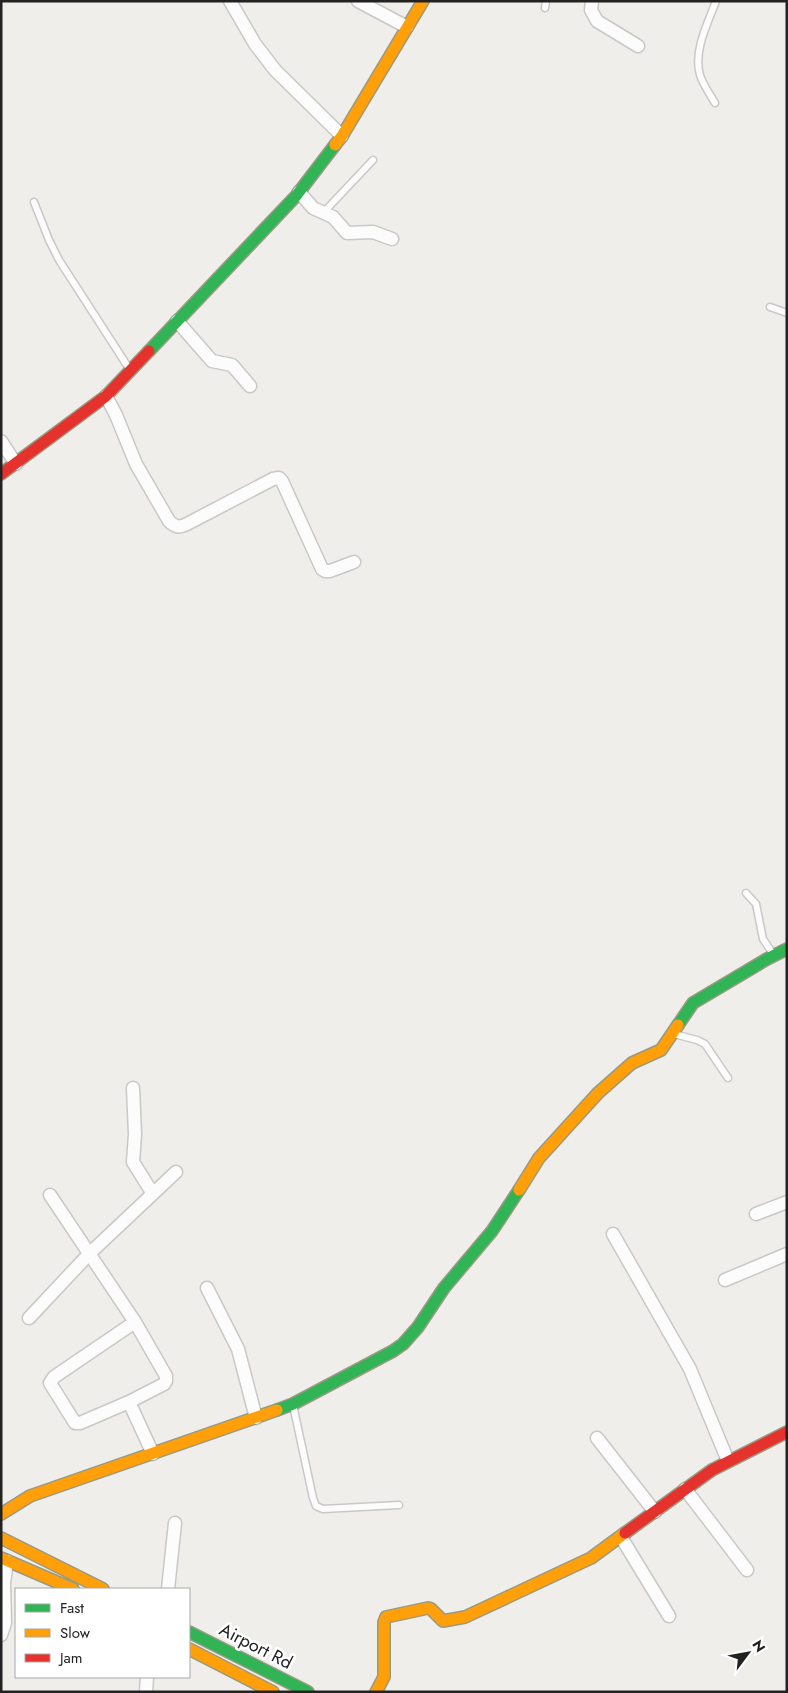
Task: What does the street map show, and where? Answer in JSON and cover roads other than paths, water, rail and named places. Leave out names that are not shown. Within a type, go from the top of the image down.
[{"type":"street","points":[[230,1],[255,44],[275,70],[342,136]]},
{"type":"street","points":[[358,1],[407,27]]},
{"type":"street","points":[[1,474],[106,396],[299,192],[342,136],[423,1]]},
{"type":"street","points":[[592,1],[591,10],[597,21],[638,46]]},
{"type":"street","points":[[299,192],[310,206],[333,217],[350,234],[373,232],[392,239]]},
{"type":"street","points":[[177,321],[212,361],[232,365],[250,386]]},
{"type":"street","points":[[106,396],[136,464],[169,521],[174,526],[179,527],[187,524],[273,479],[279,478],[322,569],[330,571],[354,562]]},
{"type":"street","points":[[1,441],[16,464]]},
{"type":"street","points":[[1,1514],[14,1504],[30,1496],[293,1404],[403,1344],[418,1327],[444,1288],[492,1231],[539,1158],[608,1083],[632,1063],[661,1050],[673,1034],[686,1010],[693,1003],[787,949]]},
{"type":"street","points":[[133,1088],[135,1134],[133,1162],[153,1194]]},
{"type":"street","points":[[29,1318],[90,1253],[176,1172]]},
{"type":"street","points":[[50,1195],[135,1322],[166,1379],[164,1384],[130,1402],[80,1423],[75,1423],[50,1383],[54,1377],[135,1322]]},
{"type":"street","points":[[756,1214],[787,1202]]},
{"type":"street","points":[[613,1234],[690,1369],[728,1461]]},
{"type":"street","points":[[725,1280],[787,1254]]},
{"type":"street","points":[[208,1288],[238,1349],[256,1418]]},
{"type":"street","points":[[130,1402],[153,1454]]},
{"type":"street","points":[[376,1692],[384,1677],[384,1622],[389,1616],[428,1608],[443,1620],[465,1617],[591,1558],[712,1470],[787,1432]]},
{"type":"street","points":[[597,1438],[655,1512]]},
{"type":"street","points":[[685,1489],[747,1570]]},
{"type":"street","points":[[168,1588],[174,1523]]},
{"type":"street","points":[[621,1537],[669,1616]]},
{"type":"street","points":[[1,1538],[101,1588]]},
{"type":"street","points":[[1,1635],[5,1623],[4,1560],[71,1588]]},
{"type":"street","name":"Airport Rd","points":[[190,1633],[308,1692]]},
{"type":"street","points":[[190,1650],[273,1692]]},
{"type":"street","points":[[146,1692],[147,1678]]},
{"type":"lane","points":[[715,103],[700,74],[698,61],[701,44],[716,1]]},
{"type":"lane","points":[[323,213],[373,160]]},
{"type":"lane","points":[[34,202],[49,240],[60,260],[130,370]]},
{"type":"lane","points":[[770,307],[787,313]]},
{"type":"lane","points":[[746,893],[756,904],[763,939],[774,955]]},
{"type":"lane","points":[[673,1034],[705,1044],[728,1078]]},
{"type":"lane","points":[[293,1404],[316,1506],[323,1510],[399,1505]]}]
